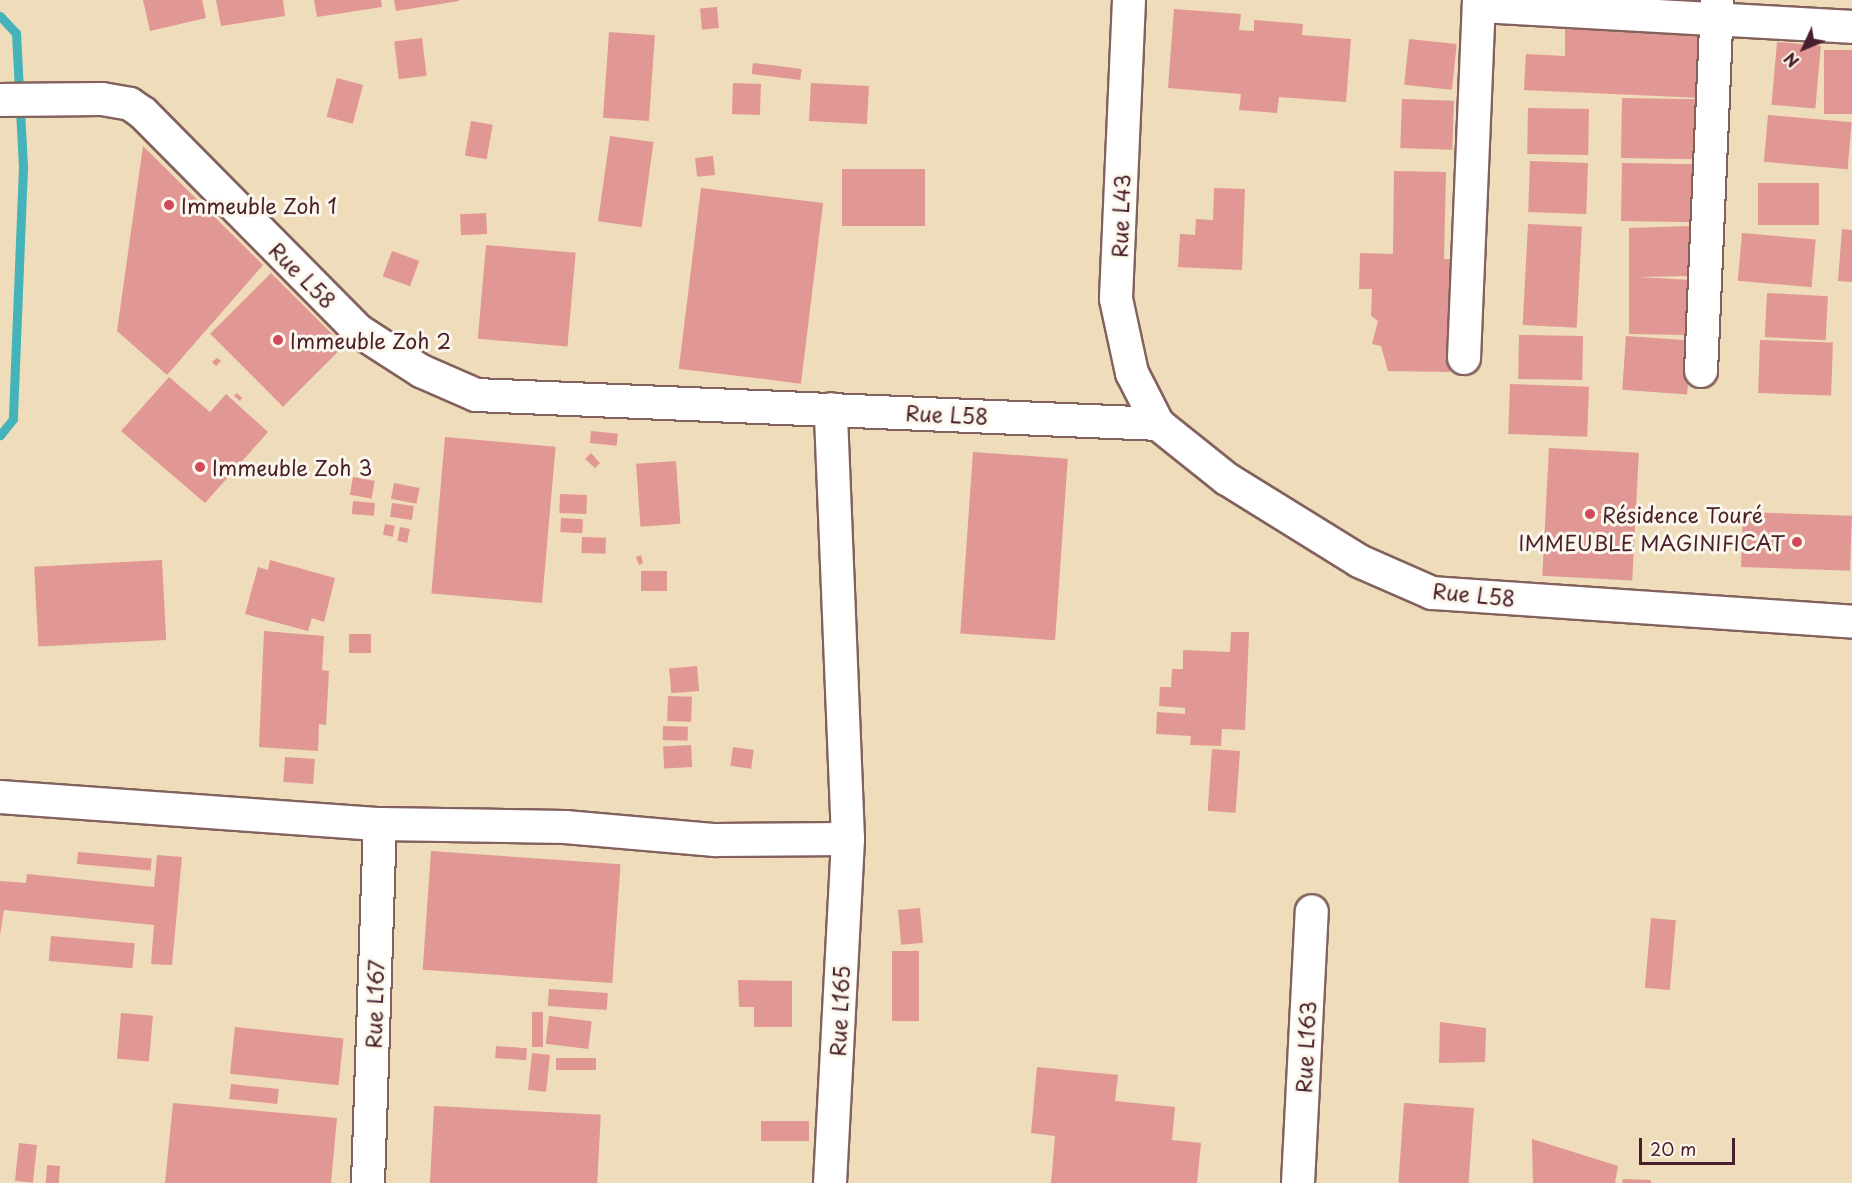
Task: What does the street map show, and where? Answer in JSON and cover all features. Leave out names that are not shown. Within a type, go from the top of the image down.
[{"type":"street","name":"Rue L43","points":[[1128,0],[1116,299],[1132,374],[1158,424]]},
{"type":"street","points":[[1464,358],[1479,3],[1717,10],[1852,27]]},
{"type":"street","points":[[1701,371],[1717,10]]},
{"type":"street","name":"Rue L58","points":[[0,100],[102,99],[130,104],[143,112],[359,331],[422,371],[476,394],[1158,424],[1227,479],[1359,561],[1432,594],[1852,622]]},
{"type":"street","name":"Rue L165","points":[[830,1183],[848,839],[831,409]]},
{"type":"street","points":[[0,797],[380,824],[565,827],[715,840],[848,839]]},
{"type":"street","name":"Rue L167","points":[[368,1183],[380,824]]},
{"type":"street","name":"Rue L163","points":[[1298,1183],[1312,911]]},
{"type":"building","points":[[143,0],[202,0],[206,18],[150,31]]},
{"type":"building","points":[[216,0],[283,0],[285,16],[221,26]]},
{"type":"building","points":[[314,0],[381,0],[382,7],[317,17]]},
{"type":"building","points":[[394,0],[459,0],[459,1],[396,11]]},
{"type":"building","points":[[717,7],[719,28],[702,29],[700,8]]},
{"type":"building","points":[[1174,9],[1241,14],[1239,30],[1254,31],[1254,20],[1303,24],[1302,35],[1351,39],[1346,102],[1279,97],[1277,113],[1239,110],[1241,94],[1168,88]]},
{"type":"building","points":[[1565,29],[1705,36],[1702,98],[1524,90],[1526,54],[1565,56]]},
{"type":"building","points":[[609,32],[655,35],[649,121],[603,118]]},
{"type":"building","points":[[422,38],[427,76],[399,79],[394,41]]},
{"type":"building","points":[[1409,39],[1457,44],[1452,90],[1404,85]]},
{"type":"building","points":[[1777,42],[1821,46],[1815,109],[1772,105]]},
{"type":"building","points":[[1824,50],[1852,50],[1852,114],[1824,114]]},
{"type":"building","points":[[753,63],[802,69],[800,80],[752,74]]},
{"type":"building","points":[[337,78],[363,85],[353,124],[327,117]]},
{"type":"building","points":[[733,83],[761,84],[760,115],[732,114]]},
{"type":"building","points":[[811,83],[869,86],[867,124],[809,121]]},
{"type":"building","points":[[1622,98],[1699,99],[1698,159],[1621,158]]},
{"type":"building","points":[[1402,99],[1454,101],[1452,150],[1400,148]]},
{"type":"building","points":[[1528,108],[1589,109],[1588,155],[1527,154]]},
{"type":"building","points":[[1768,115],[1852,122],[1848,169],[1764,162]]},
{"type":"building","points":[[471,121],[493,125],[487,159],[465,155]]},
{"type":"building","points":[[610,136],[654,142],[642,227],[598,221]]},
{"type":"building","name":"Immeuble Zoh 1","points":[[143,146],[263,265],[167,375],[117,331]]},
{"type":"building","points":[[713,156],[715,175],[697,177],[695,158]]},
{"type":"building","points":[[1530,161],[1588,163],[1586,214],[1528,212]]},
{"type":"building","points":[[1622,163],[1697,164],[1696,222],[1621,221]]},
{"type":"building","points":[[842,169],[925,169],[925,226],[842,226]]},
{"type":"building","points":[[1394,171],[1446,172],[1444,259],[1462,259],[1452,290],[1450,372],[1388,371],[1381,346],[1372,344],[1378,321],[1371,316],[1372,289],[1359,289],[1360,253],[1393,254]]},
{"type":"building","points":[[1758,183],[1819,183],[1819,225],[1758,225]]},
{"type":"building","points":[[701,188],[823,203],[801,384],[679,369]]},
{"type":"building","points":[[1214,188],[1245,189],[1242,270],[1178,267],[1180,234],[1195,235],[1196,219],[1213,220]]},
{"type":"building","points":[[486,213],[487,234],[461,235],[460,214]]},
{"type":"building","points":[[1528,224],[1582,227],[1577,328],[1523,325]]},
{"type":"building","points":[[1692,226],[1694,276],[1638,277],[1692,280],[1690,335],[1629,334],[1629,228]]},
{"type":"building","points":[[1842,229],[1852,230],[1852,282],[1838,281]]},
{"type":"building","points":[[1742,233],[1816,239],[1812,287],[1738,281]]},
{"type":"building","points":[[486,245],[576,253],[567,346],[478,339]]},
{"type":"building","points":[[392,251],[419,261],[410,286],[383,276]]},
{"type":"building","name":"Immeuble Zoh 2","points":[[271,273],[344,346],[283,407],[210,334]]},
{"type":"building","points":[[1767,293],[1828,296],[1826,340],[1765,337]]},
{"type":"building","points":[[1519,335],[1583,336],[1582,380],[1518,379]]},
{"type":"building","points":[[1626,336],[1691,341],[1687,394],[1622,390]]},
{"type":"building","points":[[1760,340],[1833,343],[1831,396],[1758,393]]},
{"type":"building","points":[[217,358],[221,361],[216,366],[212,362]]},
{"type":"building","name":"Immeuble Zoh 3","points":[[169,377],[210,412],[226,394],[268,432],[205,503],[121,431]]},
{"type":"building","points":[[1510,384],[1589,387],[1587,437],[1508,434]]},
{"type":"building","points":[[237,393],[242,398],[240,401],[234,396]]},
{"type":"building","points":[[591,431],[618,434],[617,446],[590,443]]},
{"type":"building","points":[[445,437],[556,447],[542,603],[431,593]]},
{"type":"building","name":"Résidence Touré","points":[[1549,448],[1639,453],[1632,581],[1542,576]]},
{"type":"building","points":[[973,452],[1068,459],[1055,640],[960,634]]},
{"type":"building","points":[[591,453],[600,463],[595,468],[585,459]]},
{"type":"building","points":[[676,461],[680,524],[640,527],[636,464]]},
{"type":"building","points":[[353,477],[375,481],[372,499],[350,495]]},
{"type":"building","points":[[394,483],[420,488],[416,504],[391,499]]},
{"type":"building","points":[[560,494],[587,495],[586,514],[559,513]]},
{"type":"building","points":[[353,501],[375,503],[374,516],[352,514]]},
{"type":"building","points":[[392,503],[414,506],[412,520],[390,517]]},
{"type":"building","name":"IMMEUBLE MAGINIFICAT","points":[[1743,512],[1852,516],[1850,571],[1741,567]]},
{"type":"building","points":[[561,518],[583,519],[582,533],[560,532]]},
{"type":"building","points":[[385,524],[395,526],[393,537],[383,535]]},
{"type":"building","points":[[400,527],[410,529],[407,543],[397,541]]},
{"type":"building","points":[[582,537],[606,538],[605,554],[581,553]]},
{"type":"building","points":[[641,555],[643,563],[639,565],[636,557]]},
{"type":"building","points":[[162,560],[166,640],[38,647],[34,567]]},
{"type":"building","points":[[270,560],[335,578],[324,622],[312,618],[308,631],[245,614],[258,567],[268,570]]},
{"type":"building","points":[[641,571],[667,571],[667,591],[641,591]]},
{"type":"building","points":[[264,631],[324,636],[322,670],[329,671],[326,725],[319,724],[318,751],[259,747]]},
{"type":"building","points":[[1231,632],[1249,632],[1245,730],[1222,729],[1221,746],[1190,745],[1191,736],[1156,734],[1157,712],[1185,714],[1185,708],[1159,706],[1160,687],[1171,687],[1172,669],[1183,669],[1183,650],[1230,652]]},
{"type":"building","points":[[349,634],[371,634],[371,653],[349,653]]},
{"type":"building","points":[[697,666],[699,691],[671,693],[669,668]]},
{"type":"building","points":[[668,696],[692,697],[691,722],[667,721]]},
{"type":"building","points":[[663,726],[688,727],[687,741],[663,740]]},
{"type":"building","points":[[691,745],[692,767],[664,768],[663,746]]},
{"type":"building","points":[[733,747],[754,750],[751,769],[730,766]]},
{"type":"building","points":[[1212,749],[1240,751],[1236,813],[1208,811]]},
{"type":"building","points":[[285,757],[315,759],[313,784],[283,782]]},
{"type":"building","points":[[431,851],[621,864],[612,983],[423,970]]},
{"type":"building","points":[[78,852],[152,858],[151,870],[77,864]]},
{"type":"building","points":[[157,855],[182,857],[172,965],[151,964],[154,925],[4,910],[0,935],[0,881],[26,883],[27,874],[154,887]]},
{"type":"building","points":[[920,908],[923,943],[901,945],[898,910]]},
{"type":"building","points":[[1651,918],[1676,920],[1670,990],[1645,988]]},
{"type":"building","points":[[51,936],[135,943],[133,968],[49,961]]},
{"type":"building","points":[[892,951],[919,951],[919,1021],[892,1021]]},
{"type":"building","points":[[738,980],[792,981],[792,1027],[754,1027],[754,1007],[739,1007]]},
{"type":"building","points":[[549,989],[608,993],[607,1010],[548,1006]]},
{"type":"building","points":[[532,1012],[543,1012],[543,1047],[532,1047]]},
{"type":"building","points":[[121,1013],[153,1016],[149,1062],[117,1059]]},
{"type":"building","points":[[549,1016],[592,1021],[588,1049],[546,1044]]},
{"type":"building","points":[[1440,1022],[1486,1028],[1485,1062],[1439,1063]]},
{"type":"building","points":[[235,1027],[343,1038],[338,1085],[230,1074]]},
{"type":"building","points":[[496,1046],[527,1048],[526,1060],[495,1058]]},
{"type":"building","points":[[532,1053],[550,1055],[546,1092],[528,1090]]},
{"type":"building","points":[[556,1058],[596,1058],[596,1070],[556,1070]]},
{"type":"building","points":[[1037,1067],[1118,1075],[1115,1101],[1175,1107],[1172,1140],[1201,1143],[1197,1183],[1051,1183],[1055,1136],[1031,1133]]},
{"type":"building","points":[[231,1084],[279,1089],[277,1104],[229,1099]]},
{"type":"building","points":[[173,1103],[337,1118],[331,1183],[165,1183]]},
{"type":"building","points":[[1404,1103],[1474,1108],[1469,1183],[1398,1183]]},
{"type":"building","points":[[434,1106],[601,1115],[597,1183],[430,1183]]},
{"type":"building","points":[[761,1121],[809,1121],[809,1141],[761,1141]]},
{"type":"building","points":[[1532,1139],[1618,1166],[1615,1183],[1533,1183]]},
{"type":"building","points":[[19,1143],[37,1145],[33,1183],[15,1181]]},
{"type":"building","points":[[47,1165],[60,1166],[59,1183],[46,1183]]},
{"type":"building","points":[[1623,1179],[1651,1180],[1651,1183],[1622,1183]]},
{"type":"waterway","points":[[0,16],[16,33],[23,167],[13,419],[0,435]]},
{"type":"place","name":"Immeuble Zoh 1","points":[[169,205]]},
{"type":"place","name":"Immeuble Zoh 2","points":[[278,340]]},
{"type":"place","name":"Immeuble Zoh 3","points":[[200,467]]},
{"type":"place","name":"Résidence Touré","points":[[1590,514]]},
{"type":"place","name":"IMMEUBLE MAGINIFICAT","points":[[1797,542]]}]
